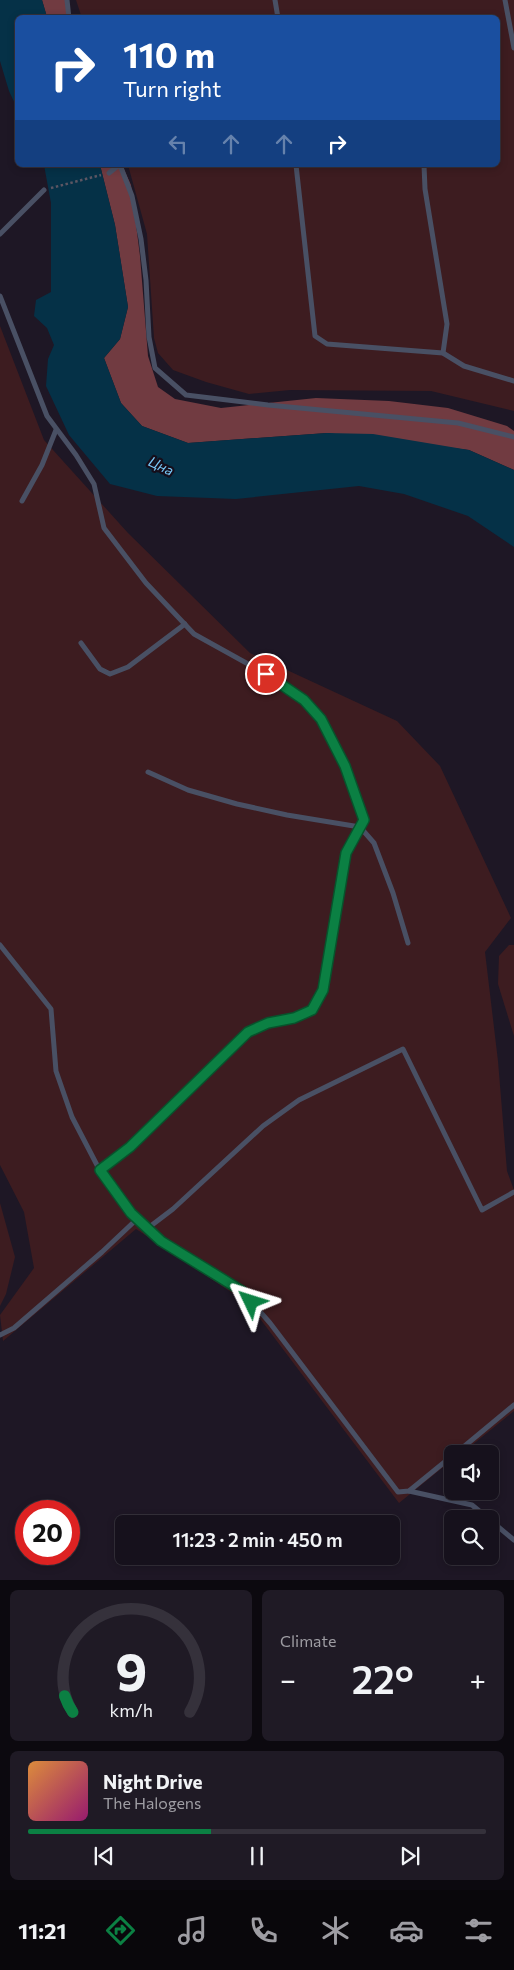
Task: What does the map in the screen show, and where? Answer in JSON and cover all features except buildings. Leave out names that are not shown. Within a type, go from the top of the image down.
[{"type":"lane","points":[[66,0],[68,15]]},
{"type":"lane","points":[[275,0],[278,15]]},
{"type":"lane","points":[[505,0],[514,48]]},
{"type":"lane","points":[[109,173],[116,167]]},
{"type":"lane","points":[[120,167],[132,196],[141,239],[146,280],[149,337],[155,368],[186,395],[268,406],[458,423],[514,437]]},
{"type":"lane","points":[[296,167],[315,336],[327,344],[443,353],[464,366],[514,381]]},
{"type":"lane","points":[[424,167],[425,189],[448,324],[443,353]]},
{"type":"lane","points":[[0,234],[44,190]]},
{"type":"lane","points":[[0,296],[47,416],[76,455],[94,484],[104,528],[146,583],[194,634],[266,674],[304,700],[321,719],[345,766],[364,820],[346,853],[323,990],[312,1010],[294,1018],[268,1023],[248,1032],[130,1147],[100,1170]]},
{"type":"lane","points":[[22,501],[42,465],[56,430]]},
{"type":"lane","points":[[81,643],[100,669],[110,674],[128,667],[185,624]]},
{"type":"lane","points":[[148,772],[188,790],[237,804],[287,815],[360,827],[374,843],[393,893],[408,943]]},
{"type":"lane","points":[[0,945],[51,1009],[56,1070],[72,1117],[100,1170],[131,1213],[161,1241],[242,1291],[270,1323],[398,1492],[409,1491],[472,1505],[478,1510]]},
{"type":"lane","points":[[148,1228],[173,1209],[263,1126],[292,1105],[403,1049],[482,1210],[514,1192]]},
{"type":"lane","points":[[0,1335],[14,1328],[137,1219]]},
{"type":"lane","points":[[466,1445],[514,1405]]},
{"type":"lane","points":[[409,1491],[444,1463]]},
{"type":"lane","points":[[499,1527],[514,1540]]},
{"type":"path","points":[[44,190],[109,173]]},
{"type":"shaded area","points":[[42,0],[66,0],[68,15],[46,15]]},
{"type":"shaded area","points":[[76,0],[514,0],[514,411],[431,391],[290,390],[249,394],[206,382],[173,370],[158,353],[154,338],[147,234],[129,167],[500,167],[500,15],[81,15]]},
{"type":"shaded area","points":[[100,167],[123,167],[131,185],[140,256],[148,356],[158,387],[175,399],[221,408],[316,398],[389,401],[448,408],[507,426],[514,431],[514,470],[469,450],[327,433],[188,443],[142,426],[121,403],[104,358],[120,339],[128,307],[115,225]]},
{"type":"shaded area","points":[[0,326],[44,440],[128,533],[250,653],[397,721],[440,766],[511,918],[485,952],[498,1061],[507,1171],[514,1190],[514,1411],[472,1445],[444,1445],[444,1466],[399,1503],[249,1304],[136,1229],[3,1341],[0,1315],[34,1268],[24,1212],[0,1165]]},
{"type":"shaded area","points":[[509,945],[514,945],[514,1036],[498,984],[499,956]]},
{"type":"shaded area","points":[[0,1203],[15,1257],[6,1294],[0,1306]]},
{"type":"water","points":[[0,0],[42,0],[46,15],[15,15],[15,104],[0,61]]},
{"type":"water","name":"Цна","points":[[44,167],[100,167],[115,225],[128,307],[120,339],[104,358],[121,403],[142,426],[188,443],[327,433],[373,434],[469,450],[514,470],[514,547],[468,516],[404,494],[359,486],[236,499],[157,496],[110,484],[69,435],[46,386],[48,359],[54,345],[47,328],[34,316],[36,300],[51,292],[51,203]]},
{"type":"route","points":[[251,1302],[242,1291],[161,1241],[131,1213],[100,1170],[130,1147],[248,1032],[268,1023],[294,1018],[312,1010],[323,990],[346,853],[364,820],[345,766],[321,719],[304,700],[266,674]]}]
